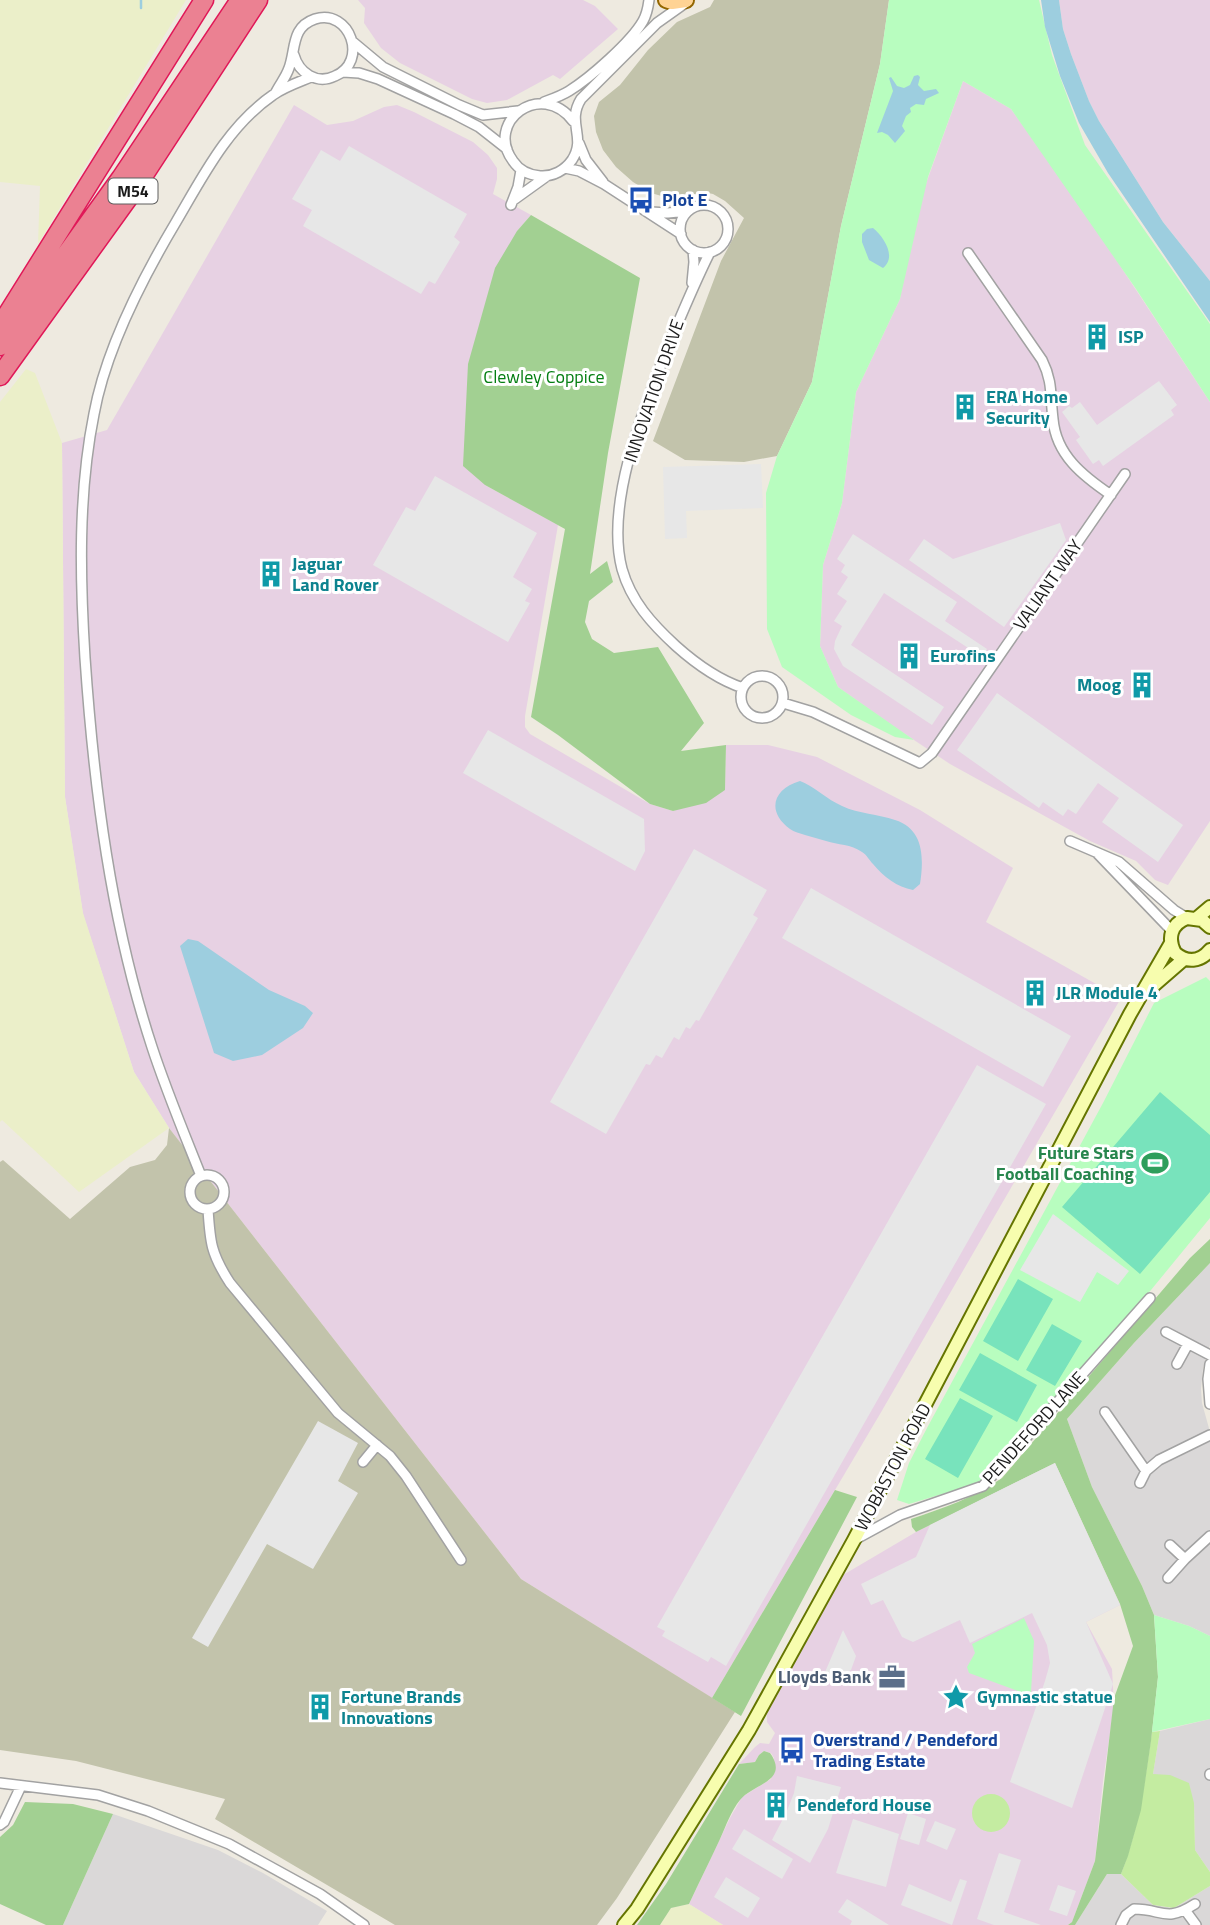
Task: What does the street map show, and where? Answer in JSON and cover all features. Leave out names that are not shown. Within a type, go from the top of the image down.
[{"type":"highway","points":[[0,326],[204,0]]},
{"type":"highway","name":"M54","points":[[0,346],[121,178],[240,0]]},
{"type":"highway","name":"M54","points":[[0,376],[136,187],[258,0]]},
{"type":"highway","points":[[229,45],[265,0]]},
{"type":"main road","points":[[666,0],[687,0]]},
{"type":"street","points":[[506,149],[506,132],[518,111],[566,93],[591,75],[643,22],[649,0]]},
{"type":"street","points":[[573,121],[577,105],[587,93],[657,23],[687,0]]},
{"type":"street","points":[[201,1176],[152,1047],[133,982],[111,884],[98,801],[88,704],[82,542],[86,469],[94,413],[106,369],[130,307],[157,253],[233,131],[275,93],[288,72],[295,38],[305,24],[321,18],[338,22],[345,27],[353,42],[383,67],[458,105],[483,115],[518,111]]},
{"type":"street","points":[[293,55],[300,68],[311,76],[324,79],[334,77],[343,72],[352,58],[353,42]]},
{"type":"street","points":[[343,72],[359,73],[378,79],[454,114],[479,127],[506,149],[521,170],[547,176]]},
{"type":"street","points":[[275,93],[311,76]]},
{"type":"street","points":[[521,170],[513,202],[547,176],[565,168],[572,161],[578,142],[578,131],[573,121],[560,107],[542,103]]},
{"type":"street","points":[[578,142],[586,160],[604,184]]},
{"type":"street","points":[[565,168],[579,171],[604,184],[681,234]]},
{"type":"street","points":[[649,212],[688,211],[702,205],[717,208],[726,219],[727,234],[718,248],[705,253],[687,246],[681,234],[681,221],[688,211]]},
{"type":"street","name":"INNOVATION DRIVE","points":[[691,290],[694,250]]},
{"type":"street","name":"INNOVATION DRIVE","points":[[710,252],[691,290],[651,389],[630,457],[619,510],[619,553],[632,596],[658,630],[706,669],[732,685],[743,688]]},
{"type":"street","points":[[968,253],[1045,367],[1052,388],[1056,437],[1064,454],[1088,480],[1111,495]]},
{"type":"street","name":"VALIANT WAY","points":[[783,703],[813,712],[920,763],[932,753],[1125,474]]},
{"type":"street","points":[[756,677],[774,679],[784,694],[783,703],[779,711],[771,717],[754,717],[742,705],[743,688],[748,681],[756,677]]},
{"type":"street","points":[[1070,841],[1119,862],[1174,910],[1206,922],[1210,927]]},
{"type":"street","points":[[1095,851],[1171,937],[1175,953],[1194,960],[1210,950]]},
{"type":"street","points":[[1192,918],[1210,907]]},
{"type":"street","name":"WOBASTON ROAD","points":[[624,1925],[637,1909],[748,1730],[854,1540],[1177,923],[1192,918]]},
{"type":"street","name":"WOBASTON ROAD","points":[[1140,997],[1184,958]]},
{"type":"street","points":[[1199,959],[1210,967]]},
{"type":"street","points":[[208,1174],[221,1181],[224,1188],[221,1202],[208,1209],[196,1205],[190,1195],[192,1184],[208,1174]]},
{"type":"street","points":[[208,1209],[211,1246],[217,1263],[230,1283],[338,1413],[390,1456],[461,1560]]},
{"type":"street","name":"PENDEFORD LANE","points":[[854,1540],[900,1515],[984,1486],[1150,1298]]},
{"type":"street","points":[[1166,1332],[1210,1355]]},
{"type":"street","points":[[1177,1364],[1188,1344]]},
{"type":"street","points":[[1210,1364],[1210,1403]]},
{"type":"street","points":[[1105,1412],[1146,1471]]},
{"type":"street","points":[[1140,1483],[1146,1471],[1159,1460],[1210,1436]]},
{"type":"street","points":[[363,1462],[377,1445]]},
{"type":"street","points":[[1168,1578],[1210,1536]]},
{"type":"street","points":[[1170,1545],[1185,1559]]},
{"type":"street","points":[[0,1783],[98,1795],[198,1830],[320,1894],[364,1925]]},
{"type":"street","points":[[0,1825],[22,1786]]},
{"type":"street","points":[[1121,1925],[1126,1915],[1134,1909],[1171,1914],[1195,1904]]},
{"type":"street","points":[[1185,1910],[1196,1925]]},
{"type":"shaded area","points":[[0,0],[186,0],[38,244],[40,186],[0,182]]},
{"type":"shaded area","points":[[358,0],[583,0],[595,6],[618,29],[560,79],[553,75],[507,100],[487,103],[472,99],[400,63],[381,48],[364,23],[365,8]]},
{"type":"shaded area","points":[[714,0],[889,0],[880,64],[841,226],[812,382],[777,456],[744,462],[685,460],[653,441],[721,261],[744,218],[713,194],[703,192],[676,199],[651,193],[633,182],[616,167],[603,150],[596,132],[594,116],[599,102],[620,85],[648,50],[677,22],[710,7]]},
{"type":"shaded area","points":[[1059,0],[1210,0],[1210,281],[1163,222],[1099,121],[1071,54],[1063,29]]},
{"type":"shaded area","points":[[963,81],[1011,109],[1080,205],[1210,402],[1210,821],[1168,885],[1155,880],[1136,861],[1090,841],[950,764],[893,726],[838,687],[820,646],[823,565],[842,503],[856,392],[900,299],[914,217]]},
{"type":"shaded area","points":[[294,105],[327,125],[353,121],[384,107],[397,105],[414,112],[473,142],[488,155],[497,168],[493,194],[531,215],[517,231],[485,485],[558,525],[525,716],[525,727],[530,734],[650,804],[673,811],[725,790],[726,745],[768,745],[817,757],[920,810],[1013,868],[986,922],[1121,998],[712,1698],[521,1579],[169,1128],[134,1072],[83,914],[65,797],[62,443],[107,430]]},
{"type":"shaded area","points":[[349,146],[467,214],[454,237],[460,242],[435,284],[429,281],[421,294],[303,226],[312,210],[292,199],[321,150],[340,161]]},
{"type":"shaded area","points":[[26,369],[35,373],[62,443],[65,797],[83,913],[134,1072],[169,1128],[79,1192],[2,1120],[0,1122],[0,402]]},
{"type":"shaded area","points":[[1159,381],[1177,405],[1171,410],[1174,415],[1103,466],[1099,460],[1093,464],[1076,440],[1080,437],[1062,412],[1080,402],[1097,425]]},
{"type":"shaded area","points":[[761,464],[763,508],[686,511],[687,538],[665,539],[663,467]]},
{"type":"shaded area","points":[[435,476],[537,533],[513,577],[532,589],[525,601],[530,603],[508,642],[373,565],[406,507],[415,511]]},
{"type":"shaded area","points":[[1060,523],[1066,540],[1004,627],[909,560],[924,539],[953,559]]},
{"type":"shaded area","points":[[853,534],[957,602],[945,621],[987,649],[982,657],[884,593],[851,645],[944,707],[932,725],[843,666],[834,649],[842,626],[834,621],[847,601],[837,594],[848,577],[841,572],[845,565],[837,559]]},
{"type":"shaded area","points":[[997,693],[1183,825],[1158,862],[1102,822],[1119,798],[1098,783],[1076,814],[1068,809],[1063,816],[1043,802],[1039,808],[957,750]]},
{"type":"shaded area","points":[[488,730],[644,819],[645,851],[635,871],[463,773]]},
{"type":"shaded area","points":[[694,849],[767,890],[753,915],[758,918],[699,1021],[696,1020],[690,1029],[686,1027],[679,1040],[674,1037],[662,1058],[656,1055],[650,1065],[646,1064],[606,1134],[550,1102]]},
{"type":"shaded area","points":[[811,888],[1071,1036],[1043,1087],[782,938]]},
{"type":"shaded area","points":[[977,1065],[1046,1104],[726,1666],[711,1657],[708,1662],[662,1636],[665,1631],[657,1627]]},
{"type":"shaded area","points":[[169,1128],[521,1579],[735,1712],[617,1898],[597,1925],[395,1925],[215,1819],[225,1799],[76,1761],[0,1750],[0,1162],[3,1160],[70,1219],[130,1167],[155,1160],[167,1145]]},
{"type":"shaded area","points":[[1053,1214],[1129,1271],[1118,1285],[1097,1272],[1080,1302],[1020,1270]]},
{"type":"shaded area","points":[[1210,1263],[1210,1345],[1203,1368],[1201,1389],[1210,1432],[1210,1636],[1154,1615],[1092,1487],[1067,1419]]},
{"type":"shaded area","points":[[318,1421],[358,1443],[338,1481],[358,1493],[313,1569],[267,1544],[208,1647],[192,1638]]},
{"type":"shaded area","points":[[1055,1463],[1120,1605],[1086,1622],[1112,1669],[1114,1706],[1095,1861],[1072,1922],[1068,1925],[723,1925],[689,1904],[742,1797],[771,1779],[774,1758],[771,1753],[764,1751],[755,1762],[739,1764],[760,1743],[769,1744],[775,1733],[767,1722],[767,1713],[843,1575],[916,1532]]},
{"type":"shaded area","points":[[1055,1463],[1120,1605],[1086,1622],[1113,1684],[1072,1808],[1010,1782],[1050,1663],[1047,1645],[1032,1613],[970,1643],[960,1620],[913,1642],[902,1637],[883,1600],[871,1605],[861,1584],[916,1557],[930,1525]]},
{"type":"shaded area","points":[[843,1630],[856,1656],[851,1670],[820,1684]]},
{"type":"shaded area","points":[[1210,1719],[1210,1872],[1195,1850],[1194,1803],[1153,1774],[1160,1731]]},
{"type":"shaded area","points":[[797,1776],[841,1787],[828,1829],[810,1863],[772,1840],[794,1793]]},
{"type":"shaded area","points":[[908,1813],[926,1819],[919,1845],[900,1839]]},
{"type":"shaded area","points":[[113,1814],[218,1850],[327,1911],[318,1925],[63,1925]]},
{"type":"shaded area","points":[[853,1819],[899,1834],[886,1887],[836,1873]]},
{"type":"shaded area","points":[[935,1821],[956,1829],[947,1850],[926,1841]]},
{"type":"shaded area","points":[[744,1829],[793,1859],[782,1879],[732,1849]]},
{"type":"shaded area","points":[[999,1853],[1021,1860],[1004,1912],[1041,1925],[994,1925],[977,1919]]},
{"type":"shaded area","points":[[1107,1874],[1121,1874],[1153,1905],[1174,1908],[1210,1886],[1210,1925],[1075,1925]]},
{"type":"shaded area","points":[[726,1877],[760,1898],[748,1918],[714,1897]]},
{"type":"shaded area","points":[[960,1879],[967,1881],[952,1925],[901,1905],[909,1884],[951,1902]]},
{"type":"shaded area","points":[[1058,1885],[1076,1891],[1067,1916],[1049,1910]]},
{"type":"shaded area","points":[[847,1899],[889,1925],[850,1925],[852,1921],[838,1912]]},
{"type":"shaded area","points":[[689,1904],[723,1925],[660,1925],[671,1908]]},
{"type":"green space","points":[[889,0],[1039,0],[1052,55],[1085,145],[1210,324],[1210,402],[1136,289],[1011,109],[963,81],[928,177],[900,299],[856,392],[842,503],[823,565],[820,646],[838,687],[914,740],[895,737],[851,715],[782,667],[767,629],[766,493],[777,456],[812,382],[841,226],[880,64]]},
{"type":"green space","name":"Clewley Coppice","points":[[531,215],[640,278],[608,453],[590,574],[607,561],[613,582],[589,601],[585,622],[592,639],[614,653],[658,647],[704,723],[681,751],[726,745],[725,790],[706,803],[673,811],[650,804],[531,717],[565,529],[485,485],[463,466],[468,364],[495,268],[517,231]]},
{"type":"green space","points":[[1206,977],[1210,981],[1210,1218],[1151,1290],[979,1483],[909,1504],[897,1500],[909,1463],[927,1428],[1103,1103],[1154,1003]]},
{"type":"green space","name":"Future Stars Football Coaching","points":[[1160,1092],[1210,1135],[1210,1192],[1140,1274],[1062,1207]]},
{"type":"green space","points":[[1210,1239],[1210,1263],[1067,1419],[1092,1487],[1154,1615],[1158,1677],[1141,1810],[1128,1856],[1121,1874],[1107,1874],[1075,1925],[1068,1925],[1072,1922],[1095,1861],[1114,1698],[1133,1646],[1120,1604],[1055,1463],[916,1532],[911,1519],[969,1497],[1002,1478],[1190,1258]]},
{"type":"green space","points":[[1018,1279],[1053,1299],[1018,1361],[983,1341]]},
{"type":"green space","points":[[1052,1324],[1082,1341],[1055,1386],[1026,1370]]},
{"type":"green space","points":[[980,1353],[1037,1385],[1017,1422],[959,1390]]},
{"type":"green space","points":[[960,1398],[993,1416],[958,1478],[925,1459]]},
{"type":"green space","points":[[835,1490],[857,1497],[741,1716],[712,1698]]},
{"type":"green space","points":[[1154,1615],[1210,1636],[1210,1719],[1152,1732],[1158,1677]]},
{"type":"green space","points":[[1024,1618],[1034,1641],[1029,1695],[969,1673],[967,1667],[975,1653],[972,1644]]},
{"type":"green space","points":[[1160,1731],[1153,1774],[1170,1775],[1189,1783],[1194,1803],[1195,1850],[1210,1872],[1210,1886],[1174,1908],[1153,1905],[1121,1874],[1137,1822],[1152,1732]]},
{"type":"green space","points":[[764,1751],[770,1753],[776,1770],[773,1776],[737,1804],[689,1904],[671,1908],[660,1925],[637,1925],[666,1884],[739,1764],[755,1762]]},
{"type":"green space","points":[[991,1794],[1004,1800],[1010,1813],[1004,1826],[991,1832],[978,1826],[972,1813],[978,1800]]},
{"type":"green space","points":[[25,1802],[73,1804],[113,1814],[63,1925],[46,1925],[0,1904],[0,1837],[13,1825]]},
{"type":"water","points":[[1041,0],[1059,0],[1063,29],[1071,54],[1099,121],[1163,222],[1210,281],[1210,322],[1108,173],[1079,123],[1060,76],[1045,27]]},
{"type":"water","points":[[918,75],[918,85],[924,91],[936,89],[939,93],[926,99],[924,105],[916,104],[910,108],[911,112],[902,126],[905,131],[895,143],[888,135],[877,133],[893,91],[889,78],[891,77],[897,86],[904,88]]},
{"type":"water","points":[[873,228],[885,242],[889,253],[883,268],[869,260],[862,242],[862,234]]},
{"type":"water","points":[[800,781],[842,806],[895,820],[912,830],[920,846],[920,884],[913,890],[896,884],[858,849],[790,829],[778,815],[776,801],[784,789]]},
{"type":"water","points":[[188,939],[198,941],[269,990],[305,1006],[313,1013],[303,1028],[262,1055],[233,1061],[214,1053],[180,946]]},
{"type":"waterway","points":[[141,0],[141,8]]},
{"type":"place","name":"Plot E","points":[[641,200]]},
{"type":"place","name":"ISP","points":[[1097,337]]},
{"type":"place","name":"ERA Home Security","points":[[965,407]]},
{"type":"place","name":"Jaguar Land Rover","points":[[271,574]]},
{"type":"place","name":"Eurofins","points":[[909,656]]},
{"type":"place","name":"Moog","points":[[1142,685]]},
{"type":"place","name":"JLR Module 4","points":[[1035,993]]},
{"type":"place","name":"Future Stars Football Coaching","points":[[1155,1163]]},
{"type":"place","name":"Lloyds Bank","points":[[892,1677]]},
{"type":"place","name":"Gymnastic statue","points":[[956,1697]]},
{"type":"place","name":"Fortune Brands Innovations","points":[[320,1707]]},
{"type":"place","name":"Overstrand / Pendeford Trading Estate","points":[[792,1750]]},
{"type":"place","name":"Pendeford House","points":[[776,1805]]}]
